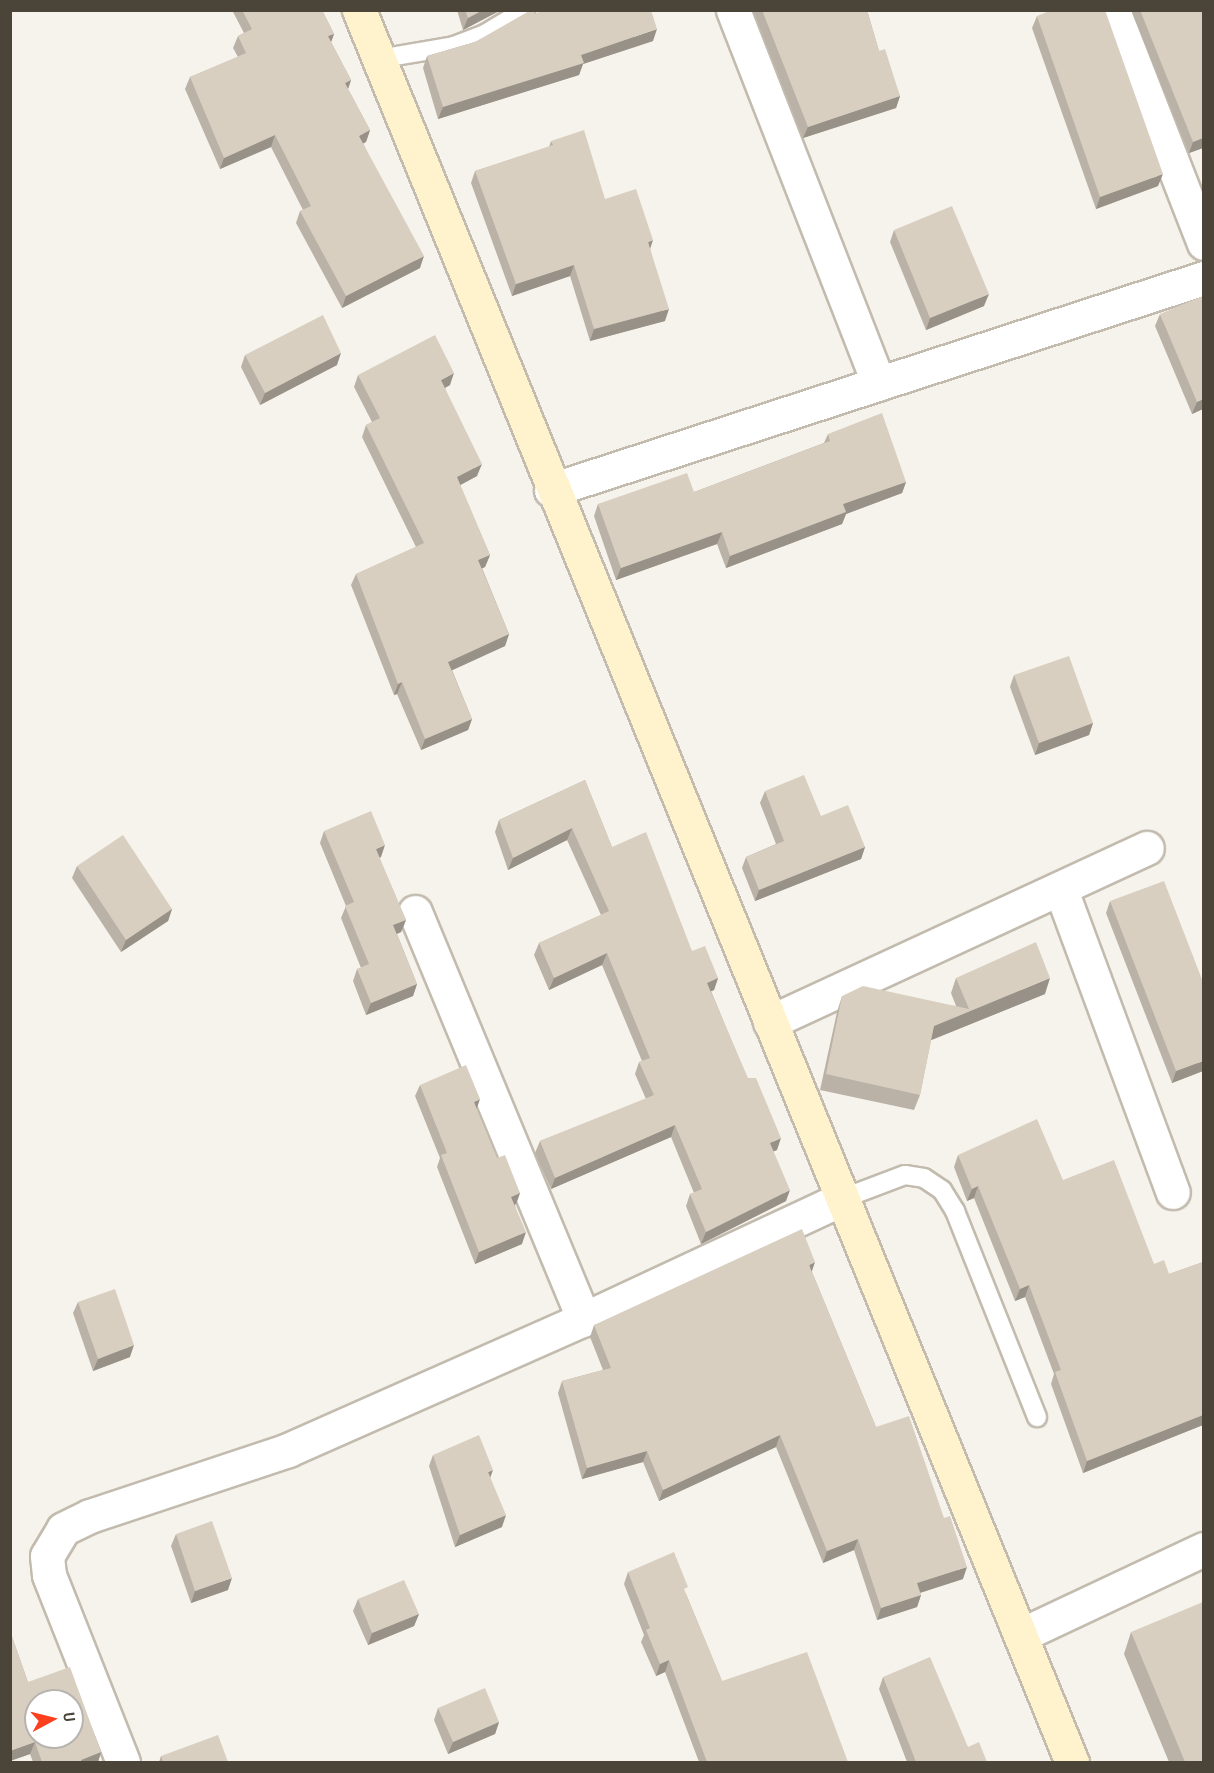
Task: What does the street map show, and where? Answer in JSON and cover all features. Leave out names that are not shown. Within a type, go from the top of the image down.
[{"type":"street","points":[[358,10],[551,490],[844,1198],[1072,1762]]},
{"type":"street","points":[[733,10],[879,384]]},
{"type":"street","points":[[1113,10],[1203,243]]},
{"type":"street","points":[[551,490],[1203,278]]},
{"type":"street","points":[[770,1022],[1147,849]]},
{"type":"street","points":[[1061,890],[1173,1192]]},
{"type":"street","points":[[415,912],[584,1318]]},
{"type":"street","points":[[123,1762],[49,1575],[47,1556],[63,1529],[90,1516],[288,1450],[584,1318],[844,1198]]},
{"type":"street","points":[[1021,1635],[1203,1550]]},
{"type":"lane","points":[[378,58],[454,46],[485,34],[525,10]]},
{"type":"lane","points":[[844,1198],[905,1175],[924,1178],[942,1190],[955,1211],[1037,1418]]},
{"type":"building","points":[[242,10],[322,10],[334,34],[328,36],[351,80],[345,83],[370,130],[359,136],[424,256],[346,296],[300,211],[311,206],[275,135],[224,158],[190,77],[246,53],[238,36],[252,29]]},
{"type":"building","points":[[465,10],[483,10],[468,18]]},
{"type":"building","points":[[531,10],[534,14],[544,10],[651,10],[657,29],[581,55],[584,63],[443,107],[427,56],[475,42]]},
{"type":"building","points":[[762,10],[867,10],[879,51],[885,49],[900,96],[808,127]]},
{"type":"building","points":[[1052,10],[1105,10],[1163,174],[1100,197],[1037,16]]},
{"type":"building","points":[[1140,10],[1203,10],[1203,138],[1193,142]]},
{"type":"building","points":[[584,130],[605,199],[636,189],[653,240],[648,242],[669,309],[594,329],[574,265],[516,284],[475,171],[553,145],[551,141]]},
{"type":"building","points":[[952,206],[989,294],[930,318],[894,230]]},
{"type":"building","points":[[1203,296],[1203,399],[1197,402],[1160,314]]},
{"type":"building","points":[[323,315],[341,353],[265,393],[245,355]]},
{"type":"building","points":[[435,335],[454,373],[441,380],[482,464],[457,477],[490,555],[478,560],[509,634],[448,662],[472,719],[425,739],[402,682],[398,684],[356,574],[424,543],[366,425],[380,418],[358,375]]},
{"type":"building","points":[[882,413],[906,482],[843,504],[846,512],[730,556],[722,532],[621,568],[598,504],[687,473],[694,492],[830,441],[828,434]]},
{"type":"building","points":[[1069,656],[1093,723],[1039,743],[1014,675]]},
{"type":"building","points":[[804,775],[821,816],[848,805],[865,847],[759,890],[746,857],[784,841],[765,791]]},
{"type":"building","points":[[585,780],[612,847],[646,832],[692,951],[705,946],[718,978],[707,983],[748,1078],[756,1078],[781,1138],[770,1143],[790,1190],[706,1232],[690,1194],[702,1189],[675,1125],[555,1178],[540,1141],[654,1095],[639,1062],[650,1058],[607,953],[554,978],[539,943],[609,911],[572,828],[513,858],[499,820]]},
{"type":"building","points":[[371,811],[385,845],[376,849],[406,920],[393,925],[417,984],[371,1003],[357,969],[369,964],[345,906],[354,902],[324,831]]},
{"type":"building","points":[[123,835],[172,909],[126,940],[77,866]]},
{"type":"building","points":[[1164,881],[1203,982],[1203,1061],[1176,1071],[1110,901]]},
{"type":"building","points":[[1036,942],[1050,978],[934,1026],[920,1095],[826,1074],[842,996],[863,986],[969,1009],[956,978]]},
{"type":"building","points":[[466,1065],[480,1099],[474,1102],[497,1158],[505,1155],[520,1193],[511,1197],[526,1232],[479,1252],[441,1155],[447,1153],[420,1085]]},
{"type":"building","points":[[1037,1119],[1063,1180],[1114,1160],[1154,1264],[1164,1260],[1169,1274],[1203,1262],[1203,1415],[1087,1461],[1055,1372],[1061,1370],[1029,1285],[1020,1289],[978,1186],[972,1189],[958,1155]]},
{"type":"building","points":[[802,1229],[815,1262],[809,1265],[876,1427],[909,1416],[944,1518],[950,1516],[967,1567],[917,1583],[921,1595],[881,1608],[858,1539],[827,1551],[780,1435],[663,1490],[647,1451],[587,1468],[562,1381],[611,1368],[594,1325]]},
{"type":"building","points":[[115,1289],[134,1345],[98,1359],[78,1302]]},
{"type":"building","points":[[479,1435],[493,1470],[488,1472],[506,1515],[460,1535],[433,1455]]},
{"type":"building","points":[[212,1521],[232,1578],[195,1591],[176,1534]]},
{"type":"building","points":[[674,1552],[688,1587],[684,1589],[722,1681],[807,1652],[848,1762],[707,1762],[669,1660],[660,1664],[646,1630],[650,1628],[628,1572]]},
{"type":"building","points":[[404,1580],[419,1614],[372,1633],[358,1599]]},
{"type":"building","points":[[1203,1602],[1203,1762],[1185,1762],[1131,1632]]},
{"type":"building","points":[[10,1631],[28,1682],[70,1667],[78,1689],[24,1689],[24,1746],[10,1751]]},
{"type":"building","points":[[930,1657],[968,1747],[979,1742],[987,1762],[916,1762],[883,1677]]},
{"type":"building","points":[[485,1688],[499,1722],[453,1742],[438,1708]]},
{"type":"building","points":[[84,1705],[101,1752],[81,1760],[82,1762],[42,1762],[37,1749],[84,1749]]},
{"type":"building","points":[[218,1735],[228,1762],[163,1762],[161,1756]]}]
